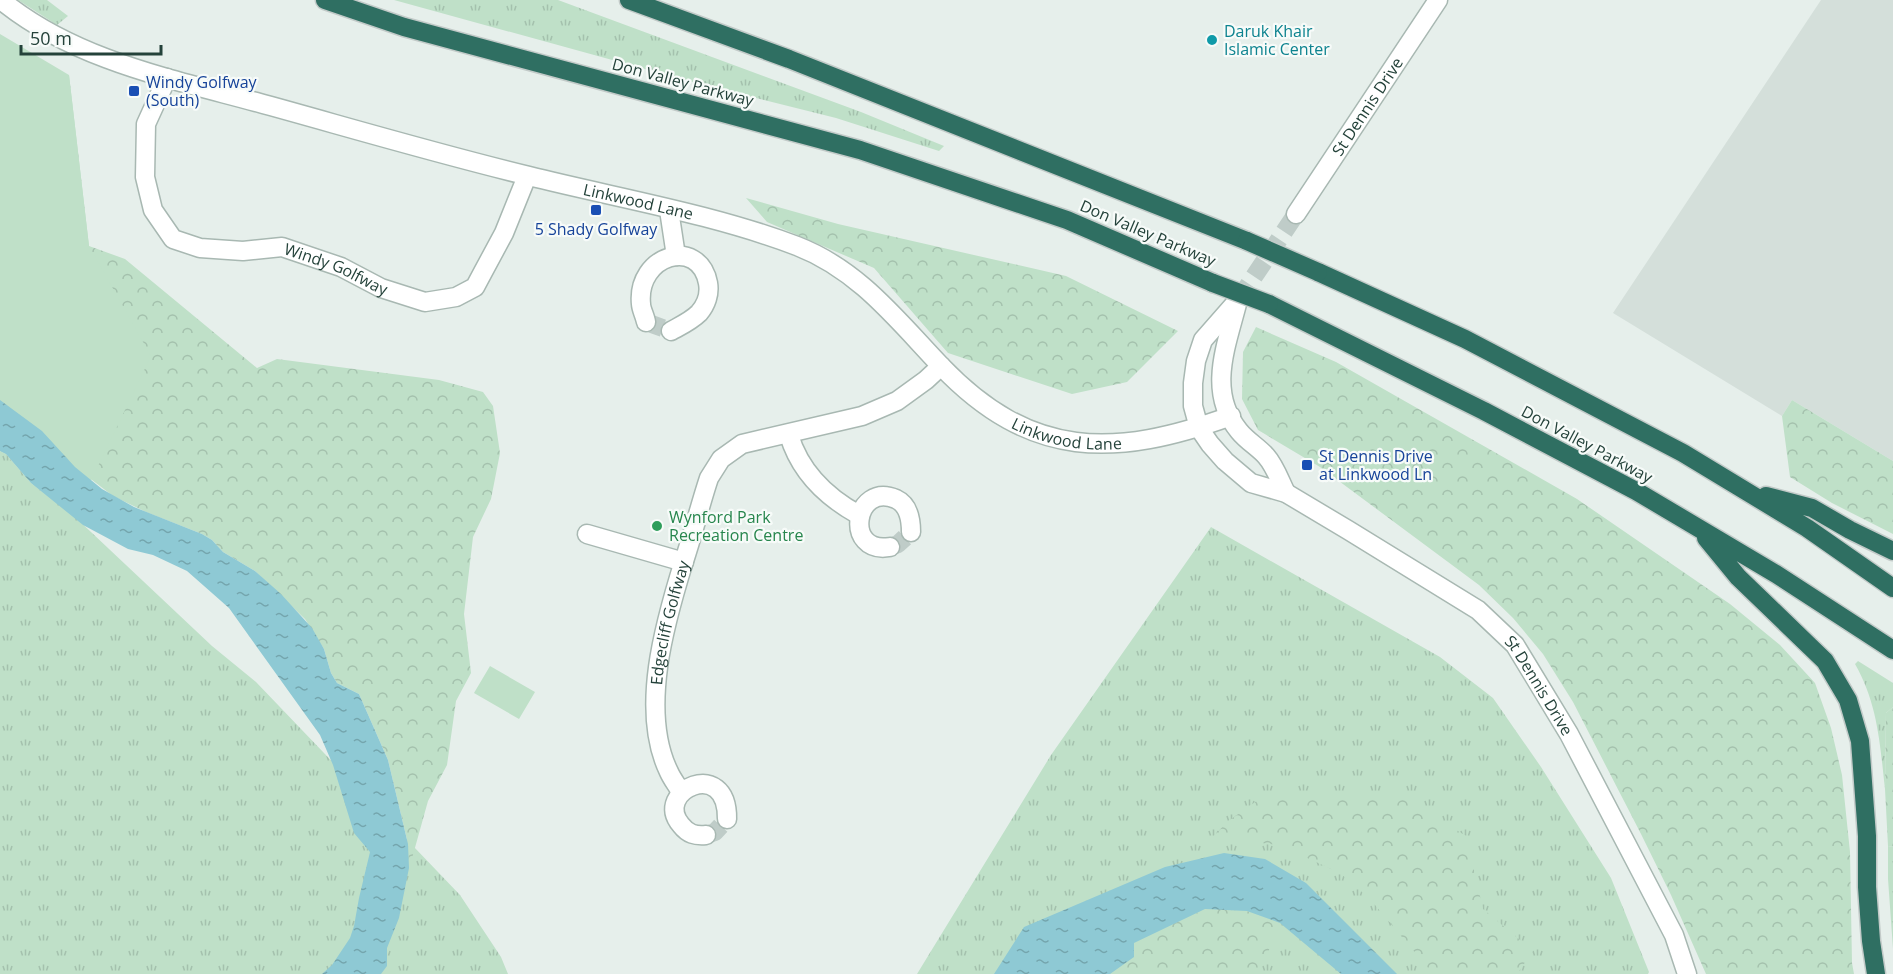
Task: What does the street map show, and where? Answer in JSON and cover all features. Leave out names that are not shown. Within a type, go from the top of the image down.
[{"type":"highway","name":"Don Valley Parkway","points":[[325,0],[404,27],[860,150],[1067,220],[1213,283],[1269,304],[1484,411],[1636,491],[1776,574],[1893,650]]},
{"type":"highway","name":"Don Valley Parkway","points":[[629,0],[789,58],[1246,241],[1465,339],[1683,453],[1807,528],[1893,588]]},
{"type":"highway","points":[[1747,492],[1812,508],[1850,530],[1893,550]]},
{"type":"highway","points":[[1697,528],[1738,577],[1825,661],[1848,700],[1860,741],[1868,836],[1867,887],[1876,974]]},
{"type":"street","name":"Linkwood Lane","points":[[1,0],[40,29],[67,43],[167,78],[527,176],[755,232],[798,246],[845,272],[879,300],[941,366],[978,401],[998,415],[1049,437],[1106,444],[1137,442],[1177,435],[1231,417]]},
{"type":"street","name":"St Dennis Drive","points":[[1296,214],[1438,0]]},
{"type":"street","name":"Windy Golfway","points":[[167,78],[146,124],[145,177],[153,210],[173,239],[200,248],[243,251],[282,247],[341,267],[381,288],[425,302],[456,297],[475,286],[504,233],[527,176]]},
{"type":"street","points":[[669,210],[676,256]]},
{"type":"street","points":[[646,322],[641,304],[643,285],[649,270],[660,260],[676,256],[689,258],[700,265],[707,276],[709,289],[706,302],[699,313],[671,331]]},
{"type":"street","name":"St Dennis Drive","points":[[1286,493],[1268,458],[1239,431],[1223,404],[1221,369],[1239,299],[1203,340],[1193,383],[1193,405],[1199,428],[1225,461],[1251,483],[1286,493],[1478,610],[1515,645],[1569,734],[1674,935],[1687,974]]},
{"type":"street","name":"Edgecliff Golfway","points":[[681,792],[669,772],[663,754],[655,705],[657,673],[678,578],[703,495],[716,465],[742,444],[789,435],[862,416],[897,401],[941,366]]},
{"type":"street","points":[[789,435],[800,460],[817,485],[840,505],[859,515]]},
{"type":"street","points":[[890,547],[874,547],[864,539],[858,527],[859,515],[865,504],[876,497],[889,496],[900,501],[908,511],[911,531]]},
{"type":"street","points":[[587,534],[684,562]]},
{"type":"street","points":[[706,835],[697,836],[686,832],[676,820],[675,805],[681,792],[694,784],[709,784],[721,792],[727,806],[727,819]]},
{"type":"shaded area","points":[[1821,0],[1893,0],[1893,461],[1792,400],[1782,416],[1613,313]]},
{"type":"green space","points":[[18,0],[47,0],[68,16],[57,25]]},
{"type":"green space","points":[[394,0],[558,0],[861,112],[944,146],[939,151],[836,118],[692,82]]},
{"type":"green space","points":[[0,34],[69,75],[89,246],[151,356],[74,516],[31,483],[6,454],[0,451]]},
{"type":"green space","points":[[69,75],[89,246],[125,259],[257,368],[277,359],[439,380],[483,392],[493,406],[500,453],[491,499],[473,537],[464,614],[471,673],[456,701],[447,765],[428,801],[406,880],[409,868],[408,844],[388,760],[359,694],[337,683],[331,673],[324,649],[305,619],[255,571],[223,552],[212,540],[113,496],[75,467],[0,190]]},
{"type":"green space","points":[[746,198],[838,224],[1066,276],[1178,331],[1127,382],[1072,394],[948,353],[874,268],[767,222]]},
{"type":"green space","points":[[1256,327],[1336,362],[1577,499],[1730,604],[1780,645],[1815,683],[1831,728],[1842,775],[1850,852],[1854,974],[1706,974],[1641,834],[1573,702],[1543,654],[1513,618],[1479,585],[1320,467],[1258,430],[1242,399],[1243,352]]},
{"type":"green space","points":[[1792,400],[1893,461],[1893,534],[1832,503],[1790,477],[1782,416]]},
{"type":"green space","points":[[0,451],[6,454],[31,483],[74,516],[212,646],[256,682],[460,895],[501,957],[508,974],[0,974]]},
{"type":"green space","points":[[1211,527],[1440,657],[1493,698],[1541,767],[1611,878],[1648,974],[917,974],[1051,755]]},
{"type":"green space","points":[[1858,661],[1893,683],[1893,707],[1886,713],[1885,789],[1877,725],[1869,694],[1855,664]]},
{"type":"green space","points":[[490,666],[535,692],[519,719],[474,693]]},
{"type":"green space","points":[[1893,707],[1893,847],[1888,846],[1885,789],[1886,713]]},
{"type":"green space","points":[[1265,795],[1403,797],[1466,836],[1483,909],[1533,951],[1517,974],[1433,974],[1370,899],[1340,873],[1279,845],[1213,837],[1227,822]]},
{"type":"green space","points":[[1888,846],[1893,847],[1893,949],[1888,879]]},
{"type":"green space","points":[[1205,909],[1247,911],[1280,923],[1259,974],[1110,974],[1114,972],[1133,943]]},
{"type":"water","points":[[0,400],[42,431],[75,467],[102,489],[134,507],[202,534],[212,540],[223,552],[255,571],[281,594],[312,628],[324,649],[331,673],[337,683],[359,694],[388,760],[408,844],[409,868],[399,918],[387,948],[387,966],[381,974],[322,974],[332,965],[350,938],[370,852],[354,833],[333,765],[320,735],[229,608],[187,571],[153,555],[128,549],[83,525],[31,483],[6,454],[0,451]]},
{"type":"water","points":[[1224,853],[1265,859],[1306,883],[1397,974],[1341,974],[1280,923],[1247,911],[1205,909],[1134,943],[1134,957],[1110,974],[994,974],[1024,927],[1165,867]]},
{"type":"tunnel","points":[[1239,299],[1296,214]]},
{"type":"tunnel","points":[[646,322],[671,331]]},
{"type":"tunnel","points":[[890,547],[898,544],[911,532]]},
{"type":"tunnel","points":[[706,835],[715,832],[727,819]]},
{"type":"place","name":"Daruk Khair Islamic Center","points":[[1212,40]]},
{"type":"place","name":"Windy Golfway (South)","points":[[134,91]]},
{"type":"place","name":"5 Shady Golfway","points":[[596,210]]},
{"type":"place","name":"St Dennis Drive at Linkwood Ln","points":[[1307,465]]},
{"type":"place","name":"Wynford Park Recreation Centre","points":[[657,526]]}]
